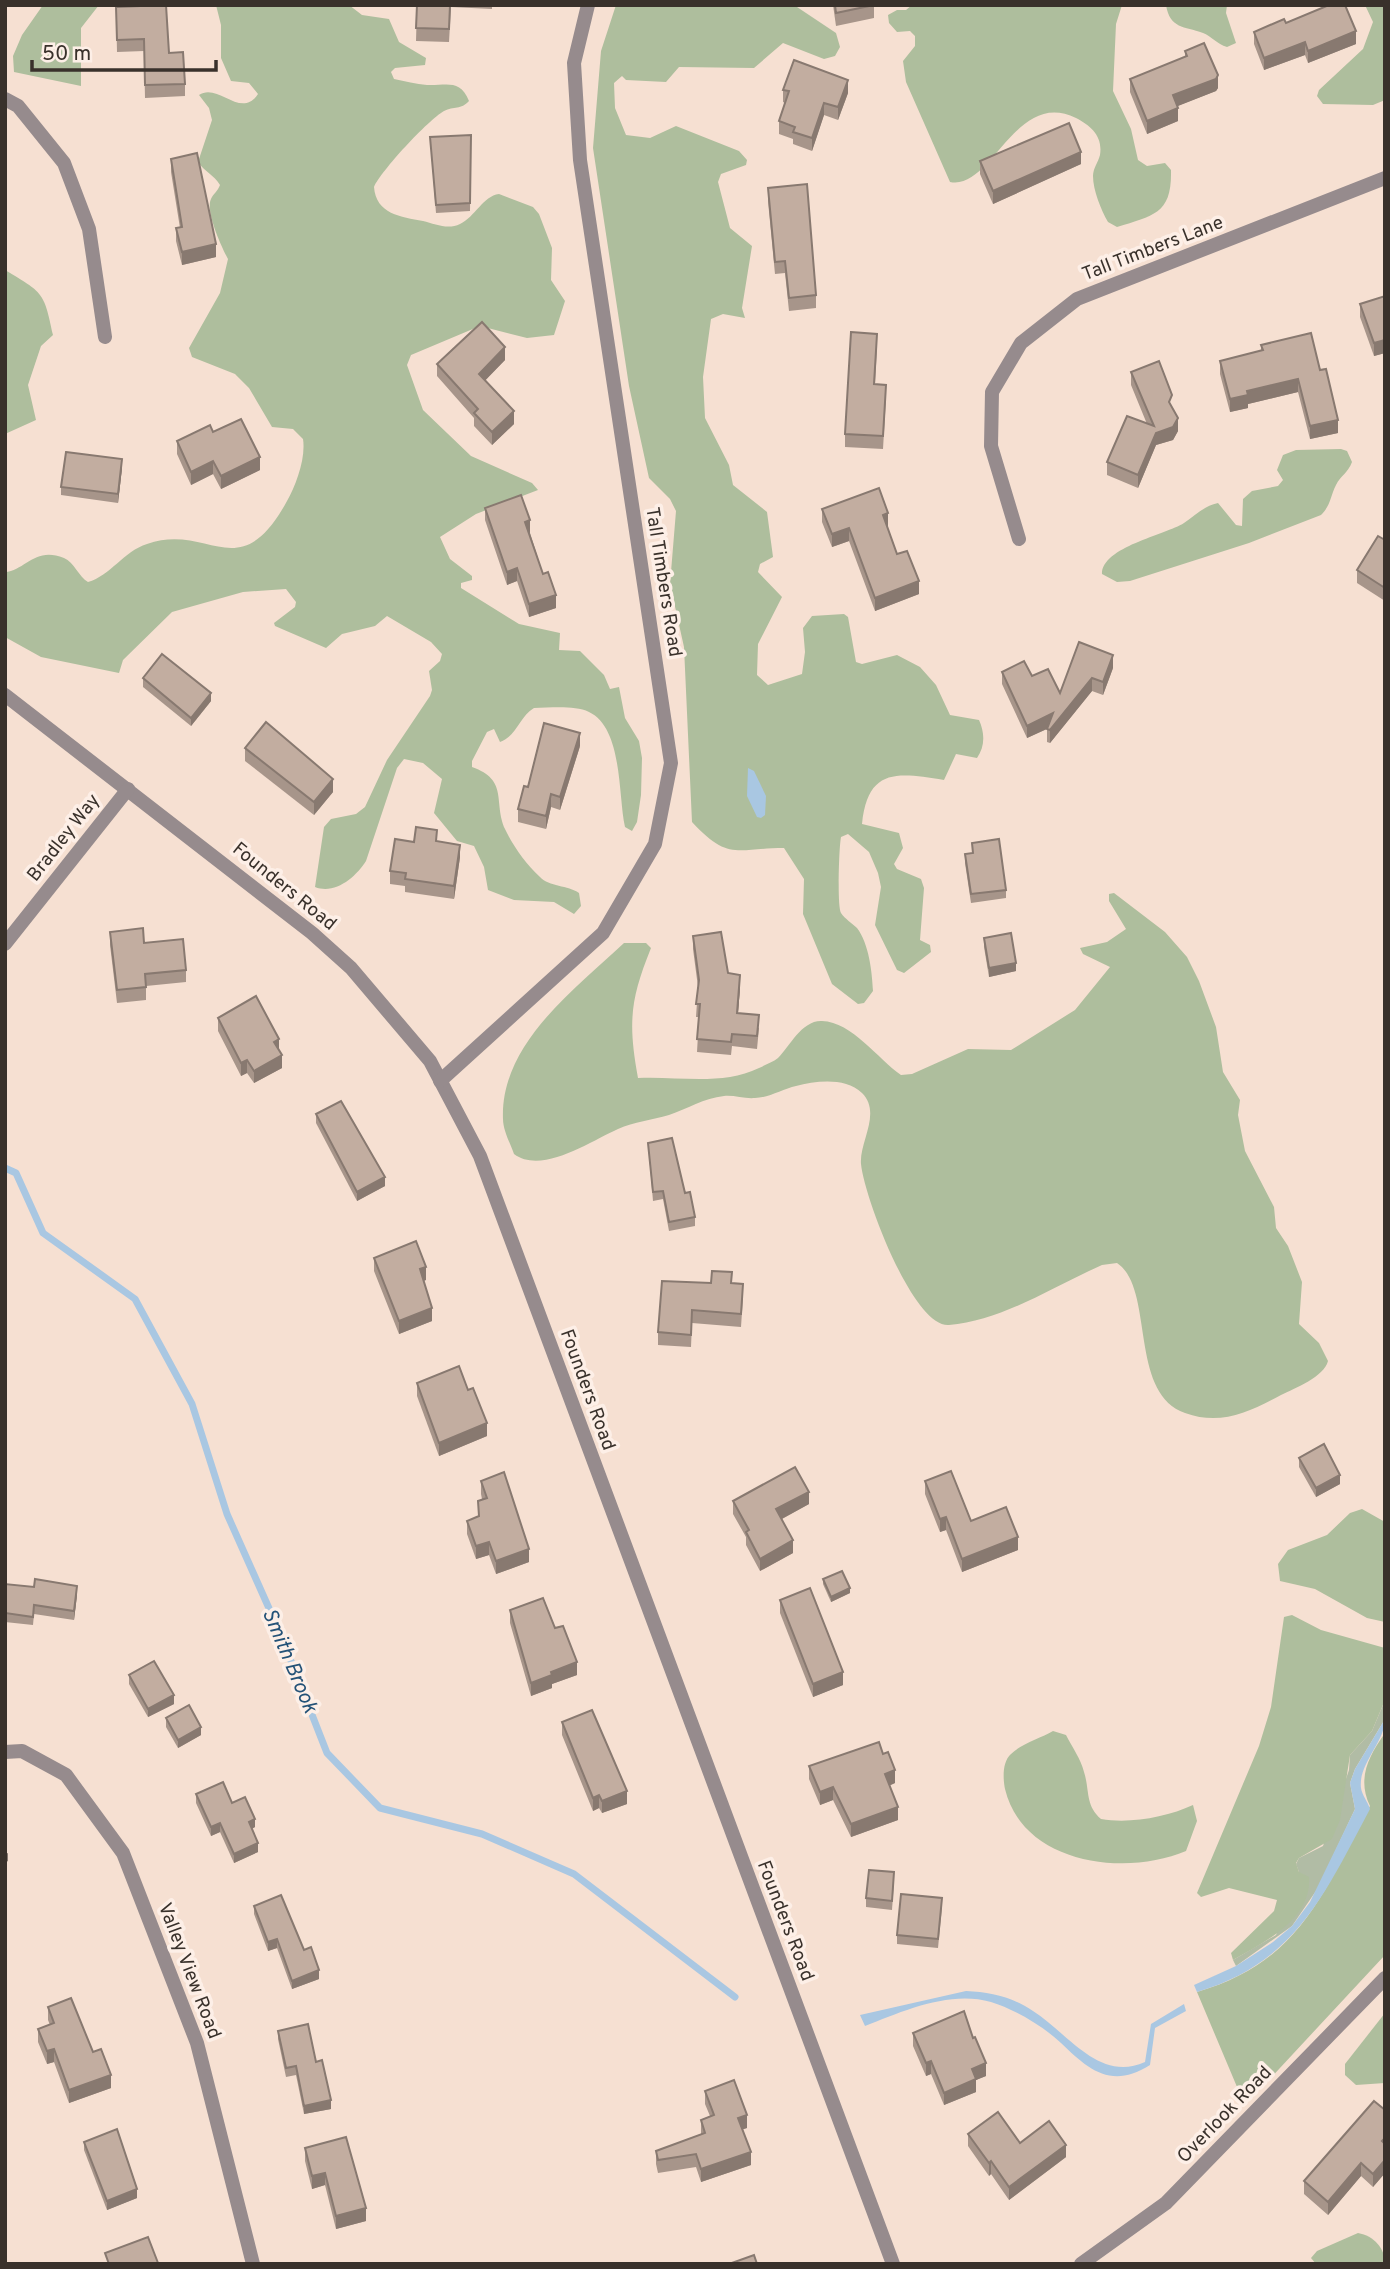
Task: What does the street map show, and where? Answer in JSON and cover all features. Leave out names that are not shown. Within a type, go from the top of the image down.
[{"type":"street","name":"Tall Timbers Road","points":[[440,1081],[603,933],[655,844],[671,762],[580,160],[574,63],[588,5]]},
{"type":"street","points":[[5,99],[18,106],[64,163],[89,229],[105,337]]},
{"type":"street","name":"Tall Timbers Lane","points":[[1019,539],[991,446],[992,393],[1021,343],[1077,299],[1385,178]]},
{"type":"street","name":"Founders Road","points":[[5,695],[270,898],[351,968],[430,1061],[480,1156],[893,2264]]},
{"type":"street","name":"Bradley Way","points":[[5,944],[128,789]]},
{"type":"street","name":"Valley View Road","points":[[5,1752],[22,1751],[66,1775],[123,1853],[197,2043],[253,2264]]},
{"type":"street","name":"Overlook Road","points":[[1081,2264],[1166,2203],[1385,1978]]},
{"type":"green space","points":[[43,5],[99,5],[81,28],[81,86],[14,72],[13,56],[22,35]]},
{"type":"green space","points":[[216,5],[349,5],[362,15],[389,19],[399,42],[426,58],[425,65],[395,68],[391,72],[394,79],[423,85],[457,86],[469,101],[437,116],[395,158],[374,187],[379,203],[398,216],[446,226],[455,226],[465,221],[488,199],[499,194],[533,207],[539,214],[552,248],[551,280],[565,301],[554,335],[527,338],[480,326],[411,355],[407,365],[423,410],[471,456],[532,483],[538,490],[476,514],[440,537],[450,559],[472,576],[472,580],[461,583],[461,588],[519,624],[560,633],[559,650],[580,651],[604,675],[610,689],[619,687],[625,718],[639,741],[642,758],[641,795],[637,822],[632,831],[625,827],[617,764],[608,732],[600,720],[589,712],[569,708],[534,708],[506,739],[500,742],[494,729],[487,732],[472,761],[472,767],[484,772],[496,785],[505,829],[525,861],[544,880],[579,893],[581,906],[574,914],[554,902],[514,900],[488,890],[484,867],[474,846],[457,841],[434,813],[442,779],[423,763],[404,759],[397,768],[366,861],[357,873],[337,887],[315,887],[324,827],[331,819],[356,814],[365,807],[387,760],[430,696],[432,690],[429,671],[440,661],[442,654],[431,642],[387,616],[375,626],[342,634],[326,648],[275,626],[274,623],[295,607],[296,602],[286,589],[243,592],[172,612],[123,660],[119,673],[41,657],[5,637],[5,572],[38,557],[54,555],[68,560],[88,582],[103,575],[131,552],[147,544],[169,539],[238,547],[254,542],[270,527],[297,479],[302,463],[303,439],[293,429],[272,427],[249,388],[235,374],[192,357],[189,348],[220,293],[228,259],[210,212],[211,199],[220,185],[198,162],[212,120],[209,108],[199,95],[214,93],[244,103],[251,101],[258,94],[249,83],[231,81],[221,58],[221,25]]},
{"type":"green space","points":[[616,5],[794,5],[836,33],[840,47],[835,56],[824,59],[783,43],[754,68],[679,67],[666,82],[626,80],[622,76],[614,83],[615,108],[626,135],[650,138],[676,126],[739,151],[747,160],[746,165],[721,174],[718,182],[730,228],[752,246],[742,308],[745,318],[723,314],[711,319],[703,377],[705,418],[729,465],[733,485],[767,512],[773,557],[760,564],[758,572],[782,597],[758,644],[757,675],[768,685],[802,674],[805,652],[803,628],[812,616],[844,614],[848,617],[856,662],[862,664],[897,655],[920,667],[936,685],[950,715],[979,720],[982,730],[983,745],[977,758],[956,754],[944,780],[913,776],[888,778],[878,783],[865,805],[862,824],[899,833],[903,848],[894,864],[897,869],[921,879],[924,888],[920,940],[930,945],[931,952],[904,973],[897,970],[875,925],[881,887],[869,852],[848,834],[841,837],[841,913],[861,934],[871,966],[873,991],[864,1003],[858,1004],[832,984],[803,914],[804,879],[784,848],[725,848],[715,843],[692,822],[684,647],[670,584],[676,511],[670,499],[649,478],[629,386],[593,148],[601,51]]},
{"type":"green space","points":[[912,5],[1122,5],[1116,24],[1113,91],[1131,129],[1138,160],[1147,166],[1165,163],[1171,170],[1168,196],[1164,204],[1151,215],[1130,223],[1117,227],[1108,222],[1093,182],[1100,155],[1098,137],[1091,128],[1076,118],[1055,113],[1036,117],[1020,127],[979,172],[965,181],[950,182],[906,82],[903,61],[915,46],[915,36],[910,31],[897,32],[889,23],[888,15],[897,10],[906,10]]},
{"type":"green space","points":[[1166,5],[1227,5],[1226,13],[1236,43],[1227,47],[1203,33],[1174,23]]},
{"type":"green space","points":[[1365,5],[1385,5],[1385,100],[1373,105],[1323,104],[1317,96],[1319,90],[1363,49],[1373,22]]},
{"type":"green space","points":[[5,270],[40,295],[53,335],[41,346],[28,385],[36,420],[5,434]]},
{"type":"green space","points":[[1296,450],[1347,451],[1352,462],[1321,515],[1249,543],[1130,581],[1117,582],[1102,574],[1112,556],[1123,549],[1175,528],[1213,504],[1218,503],[1236,525],[1242,526],[1243,499],[1252,491],[1278,486],[1283,480],[1277,470],[1283,455]]},
{"type":"green space","points":[[1114,893],[1165,932],[1187,957],[1199,981],[1216,1027],[1223,1072],[1240,1100],[1238,1115],[1245,1151],[1274,1207],[1276,1228],[1288,1246],[1302,1282],[1299,1324],[1319,1343],[1328,1361],[1321,1372],[1308,1381],[1258,1407],[1223,1418],[1211,1418],[1185,1413],[1167,1402],[1156,1385],[1148,1363],[1136,1294],[1128,1276],[1117,1263],[1102,1265],[989,1317],[949,1325],[935,1320],[920,1306],[906,1284],[881,1230],[861,1164],[870,1109],[862,1093],[847,1084],[812,1083],[760,1098],[717,1097],[669,1115],[624,1127],[581,1148],[552,1158],[538,1161],[514,1154],[503,1119],[505,1092],[514,1066],[527,1042],[544,1020],[624,943],[646,943],[651,948],[635,997],[633,1012],[633,1042],[638,1078],[715,1079],[745,1074],[776,1059],[802,1029],[822,1021],[833,1023],[854,1034],[901,1075],[912,1074],[968,1049],[1011,1050],[1075,1010],[1110,967],[1083,954],[1080,948],[1107,942],[1126,929],[1109,901],[1109,894]]},
{"type":"green space","points":[[1362,1509],[1385,1522],[1385,1622],[1367,1618],[1315,1589],[1280,1581],[1278,1564],[1288,1550],[1327,1535],[1350,1513]]},
{"type":"green space","points":[[1292,1615],[1321,1630],[1385,1648],[1385,1700],[1372,1731],[1350,1755],[1340,1820],[1332,1839],[1299,1858],[1296,1863],[1299,1872],[1309,1877],[1303,1906],[1284,1928],[1233,1960],[1231,1953],[1274,1911],[1277,1900],[1229,1888],[1201,1897],[1197,1893],[1259,1746],[1271,1707],[1284,1617]]},
{"type":"green space","points":[[1385,1700],[1385,1719],[1355,1769],[1350,1783],[1355,1809],[1318,1888],[1292,1926],[1236,1966],[1233,1960],[1276,1935],[1299,1872],[1296,1864],[1299,1858],[1323,1846],[1349,1770],[1350,1755],[1372,1731]]},
{"type":"green space","points":[[1053,1731],[1066,1735],[1081,1762],[1090,1803],[1101,1819],[1124,1821],[1148,1818],[1193,1805],[1197,1821],[1186,1851],[1135,1863],[1107,1863],[1079,1858],[1054,1848],[1032,1834],[1015,1814],[1005,1789],[1005,1766],[1008,1757],[1015,1750]]},
{"type":"green space","points":[[1385,1733],[1385,1955],[1265,2084],[1247,2095],[1240,2094],[1197,1992],[1232,1979],[1261,1962],[1285,1943],[1305,1920],[1338,1867],[1370,1806],[1364,1787],[1366,1768]]},
{"type":"green space","points":[[1385,2013],[1385,2083],[1356,2085],[1345,2075],[1345,2064]]},
{"type":"green space","points":[[1358,2233],[1378,2244],[1385,2264],[1316,2264],[1311,2258],[1317,2251]]},
{"type":"water","points":[[748,768],[754,771],[766,796],[765,815],[761,818],[757,817],[747,796]]},
{"type":"water","points":[[1385,1719],[1381,1736],[1361,1779],[1362,1791],[1370,1809],[1322,1896],[1283,1944],[1259,1963],[1231,1979],[1197,1992],[1194,1985],[1236,1966],[1273,1942],[1292,1926],[1310,1902],[1355,1809],[1350,1783],[1355,1769]]},
{"type":"water","points":[[966,1991],[993,1994],[1017,2002],[1046,2020],[1085,2053],[1113,2066],[1128,2067],[1145,2062],[1151,2024],[1184,2004],[1186,2011],[1155,2028],[1150,2065],[1123,2076],[1112,2076],[1091,2068],[1037,2024],[991,2002],[975,1999],[943,2000],[865,2026],[860,2015]]},
{"type":"building","points":[[166,5],[169,53],[183,52],[185,84],[145,85],[144,39],[117,40],[116,7]]},
{"type":"building","points":[[417,5],[450,5],[449,29],[416,28]]},
{"type":"building","points":[[835,5],[874,5],[836,13]]},
{"type":"building","points":[[1329,5],[1345,5],[1356,31],[1308,51],[1305,42],[1264,58],[1254,32],[1284,19],[1286,23]]},
{"type":"building","points":[[1204,43],[1218,75],[1216,79],[1173,95],[1178,108],[1147,121],[1130,79],[1187,56],[1185,51]]},
{"type":"building","points":[[794,60],[848,80],[838,107],[824,103],[812,138],[793,132],[795,127],[779,121],[789,91],[783,90]]},
{"type":"building","points":[[1069,123],[1081,152],[993,191],[980,161]]},
{"type":"building","points":[[471,135],[470,203],[436,205],[430,137]]},
{"type":"building","points":[[197,153],[216,244],[182,252],[176,228],[182,227],[171,159]]},
{"type":"building","points":[[807,184],[816,295],[789,298],[785,261],[775,262],[768,188]]},
{"type":"building","points":[[1385,296],[1385,340],[1374,343],[1360,304]]},
{"type":"building","points":[[482,322],[505,347],[479,374],[514,411],[492,432],[474,413],[478,409],[437,364]]},
{"type":"building","points":[[851,332],[877,334],[874,384],[886,385],[883,436],[845,434]]},
{"type":"building","points":[[1311,333],[1320,370],[1326,369],[1338,420],[1310,426],[1298,379],[1247,391],[1248,395],[1230,399],[1220,361],[1263,350],[1261,345]]},
{"type":"building","points":[[1159,361],[1172,395],[1169,402],[1178,418],[1173,427],[1156,433],[1138,475],[1107,462],[1127,416],[1154,426],[1131,372]]},
{"type":"building","points":[[241,419],[260,457],[221,476],[213,461],[191,472],[177,441],[210,425],[213,432]]},
{"type":"building","points":[[66,452],[122,459],[118,494],[61,487]]},
{"type":"building","points":[[879,488],[888,513],[883,515],[897,554],[907,551],[919,581],[875,598],[849,528],[832,534],[822,509]]},
{"type":"building","points":[[521,495],[530,520],[525,522],[543,574],[548,572],[556,595],[529,604],[517,568],[507,572],[485,508]]},
{"type":"building","points":[[1378,536],[1385,540],[1385,588],[1357,570]]},
{"type":"building","points":[[1079,642],[1113,655],[1103,682],[1092,678],[1050,730],[1047,729],[1053,713],[1027,726],[1002,672],[1024,661],[1032,676],[1048,669],[1060,693]]},
{"type":"building","points":[[162,654],[211,693],[191,718],[143,678]]},
{"type":"building","points":[[266,722],[333,779],[314,802],[245,748]]},
{"type":"building","points":[[544,723],[580,733],[560,797],[551,794],[546,816],[518,809],[524,786],[528,787]]},
{"type":"building","points":[[416,827],[437,830],[436,841],[460,845],[454,886],[405,879],[406,873],[390,871],[395,839],[414,842]]},
{"type":"building","points":[[999,839],[1006,890],[971,894],[965,854],[973,853],[972,843]]},
{"type":"building","points":[[143,928],[144,943],[183,939],[186,970],[145,974],[146,987],[117,990],[110,932]]},
{"type":"building","points":[[721,932],[728,973],[740,975],[737,1013],[759,1015],[757,1036],[732,1034],[731,1042],[697,1039],[700,1004],[696,1004],[699,980],[693,936]]},
{"type":"building","points":[[1011,933],[1016,963],[989,968],[984,938]]},
{"type":"building","points":[[256,996],[279,1039],[274,1042],[282,1055],[254,1071],[247,1060],[241,1063],[218,1018]]},
{"type":"building","points":[[341,1101],[385,1177],[357,1192],[316,1114]]},
{"type":"building","points":[[672,1138],[685,1193],[690,1192],[695,1217],[669,1222],[663,1191],[653,1192],[648,1143]]},
{"type":"building","points":[[416,1241],[426,1267],[420,1269],[432,1308],[399,1321],[374,1258]]},
{"type":"building","points":[[712,1271],[732,1272],[731,1283],[743,1284],[741,1314],[692,1310],[691,1335],[658,1332],[662,1281],[711,1283]]},
{"type":"building","points":[[459,1366],[468,1390],[473,1388],[487,1423],[439,1443],[417,1383]]},
{"type":"building","points":[[1324,1444],[1340,1475],[1316,1488],[1299,1458]]},
{"type":"building","points":[[795,1467],[809,1492],[776,1509],[793,1540],[760,1559],[746,1532],[749,1530],[733,1501]]},
{"type":"building","points":[[951,1471],[971,1521],[1006,1507],[1018,1537],[962,1559],[946,1517],[940,1519],[925,1481]]},
{"type":"building","points":[[504,1472],[529,1549],[496,1561],[489,1542],[476,1546],[467,1521],[479,1516],[478,1501],[487,1498],[481,1481]]},
{"type":"building","points":[[842,1571],[850,1588],[831,1597],[823,1579]]},
{"type":"building","points":[[35,1579],[77,1586],[74,1611],[34,1605],[33,1617],[5,1613],[5,1584],[34,1587]]},
{"type":"building","points":[[810,1588],[843,1672],[813,1684],[780,1600]]},
{"type":"building","points":[[543,1598],[555,1628],[563,1626],[577,1662],[531,1683],[510,1610]]},
{"type":"building","points":[[154,1661],[174,1695],[148,1709],[129,1675]]},
{"type":"building","points":[[189,1705],[201,1727],[178,1740],[166,1718]]},
{"type":"building","points":[[592,1710],[627,1791],[602,1801],[599,1795],[593,1798],[562,1722]]},
{"type":"building","points":[[879,1742],[883,1754],[888,1752],[895,1770],[885,1774],[898,1807],[851,1824],[833,1787],[820,1792],[809,1766]]},
{"type":"building","points":[[223,1782],[232,1803],[245,1797],[255,1819],[249,1822],[258,1843],[234,1854],[220,1823],[211,1827],[196,1794]]},
{"type":"building","points":[[869,1870],[894,1872],[892,1901],[866,1898]]},
{"type":"building","points":[[901,1894],[942,1898],[938,1939],[897,1935]]},
{"type":"building","points":[[281,1895],[304,1950],[311,1947],[319,1970],[292,1981],[277,1939],[268,1942],[254,1906]]},
{"type":"building","points":[[71,1998],[93,2052],[101,2049],[111,2075],[69,2090],[54,2049],[47,2051],[38,2029],[54,2023],[48,2007]]},
{"type":"building","points":[[964,2011],[973,2038],[975,2037],[986,2063],[972,2069],[976,2079],[944,2093],[931,2061],[926,2063],[913,2033]]},
{"type":"building","points":[[308,2024],[316,2062],[322,2060],[331,2100],[304,2106],[296,2066],[286,2068],[278,2031]]},
{"type":"building","points":[[734,2080],[747,2115],[738,2118],[751,2152],[701,2169],[696,2154],[658,2160],[656,2151],[705,2133],[701,2120],[714,2115],[705,2091]]},
{"type":"building","points":[[1374,2101],[1385,2110],[1385,2138],[1382,2141],[1385,2144],[1385,2160],[1373,2174],[1361,2163],[1328,2202],[1304,2181]]},
{"type":"building","points":[[998,2112],[1020,2143],[1049,2121],[1066,2145],[1009,2187],[968,2134]]},
{"type":"building","points":[[117,2129],[137,2189],[107,2201],[84,2142]]},
{"type":"building","points":[[346,2137],[366,2208],[336,2216],[325,2173],[312,2176],[305,2148]]},
{"type":"building","points":[[148,2237],[158,2263],[109,2264],[105,2253]]},
{"type":"building","points":[[754,2255],[757,2264],[729,2264]]},
{"type":"waterway","name":"Smith Brook","points":[[5,1168],[16,1173],[43,1233],[135,1299],[192,1404],[227,1514],[280,1633],[327,1753],[380,1808],[482,1834],[574,1874],[735,1997]]}]
